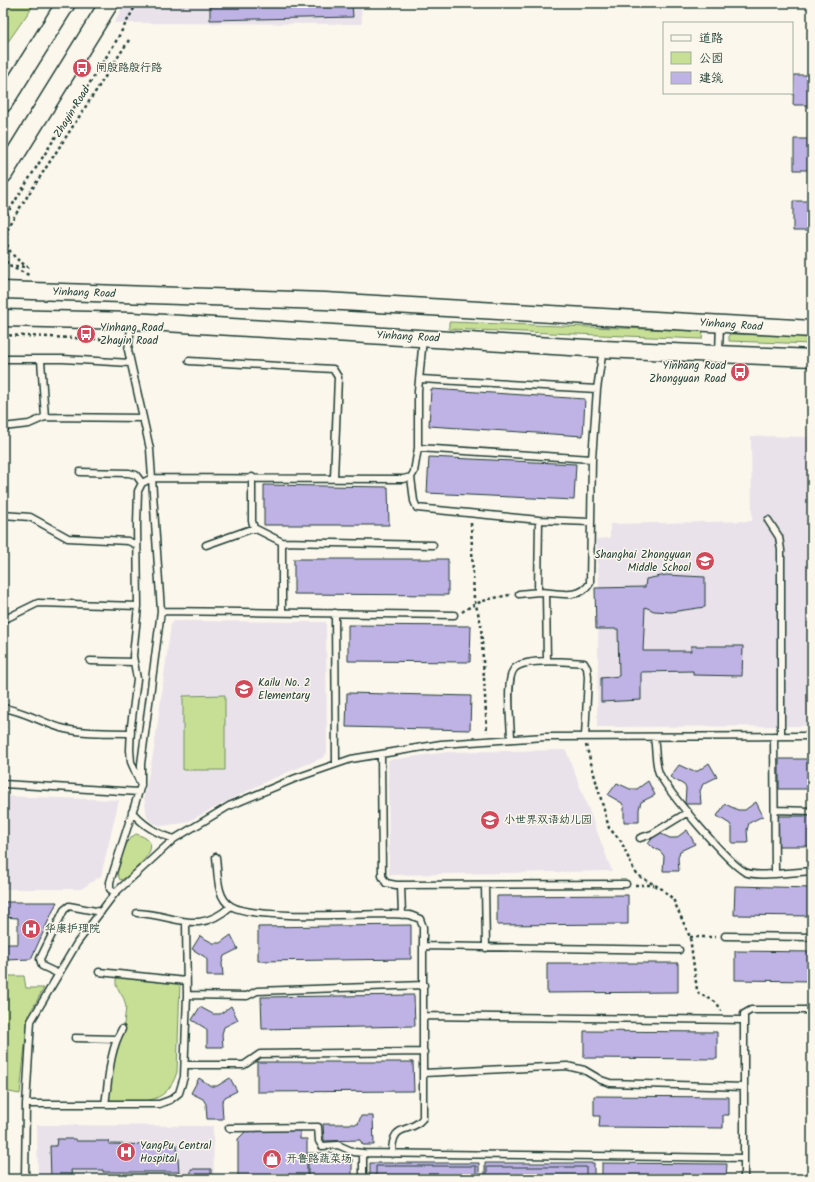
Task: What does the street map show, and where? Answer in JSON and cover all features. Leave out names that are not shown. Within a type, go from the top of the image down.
[{"type":"main road","points":[[3,103],[66,3]]},
{"type":"main road","points":[[3,174],[109,3]]},
{"type":"main road","name":"Yinhang Road","points":[[3,290],[325,301],[812,329]]},
{"type":"main road","name":"Yinhang Road","points":[[3,318],[132,322],[603,349],[812,358]]},
{"type":"lane","points":[[115,893],[110,889],[110,882],[141,785],[141,764],[161,611],[150,448],[128,350],[132,322]]},
{"type":"lane","points":[[719,354],[720,324]]},
{"type":"lane","points":[[141,785],[131,762],[131,732],[137,679],[134,662],[138,606],[138,491],[142,483],[152,478],[252,477],[403,479],[410,477],[414,472],[418,448],[422,338]]},
{"type":"lane","points":[[519,594],[538,592],[569,594],[581,592],[587,588],[590,583],[592,459],[597,389],[603,349]]},
{"type":"lane","points":[[3,359],[63,359],[130,363]]},
{"type":"lane","points":[[41,360],[45,417]]},
{"type":"lane","points":[[188,362],[333,369],[337,372],[334,478]]},
{"type":"lane","points":[[420,379],[597,389]]},
{"type":"lane","points":[[3,427],[30,424],[45,417],[143,418]]},
{"type":"lane","points":[[418,448],[592,459]]},
{"type":"lane","points":[[80,472],[129,473],[136,475],[142,483]]},
{"type":"lane","points":[[252,477],[252,521],[254,528]]},
{"type":"lane","points":[[410,477],[414,501],[417,508],[539,520],[590,522]]},
{"type":"lane","points":[[3,515],[30,517],[68,538],[128,541],[137,545]]},
{"type":"lane","points":[[538,592],[539,520]]},
{"type":"lane","points":[[768,520],[779,537],[781,550],[775,874]]},
{"type":"lane","points":[[206,545],[254,528],[282,542],[433,545]]},
{"type":"lane","points":[[282,542],[282,612]]},
{"type":"lane","points":[[546,593],[547,661]]},
{"type":"lane","points":[[3,620],[38,603],[138,606]]},
{"type":"lane","points":[[161,611],[454,615]]},
{"type":"lane","points":[[335,613],[336,764]]},
{"type":"lane","points":[[90,661],[134,662]]},
{"type":"lane","points":[[511,739],[510,679],[514,669],[520,664],[547,661],[584,663],[587,668],[588,677],[585,737]]},
{"type":"lane","points":[[3,708],[77,732],[131,732]]},
{"type":"lane","points":[[25,1179],[26,1104],[31,1021],[77,943],[115,893],[174,839],[229,806],[296,778],[351,758],[441,744],[545,736],[812,736]]},
{"type":"lane","points":[[654,736],[659,772],[671,792],[735,866],[746,873],[775,874],[812,871]]},
{"type":"lane","points":[[381,754],[382,876],[386,884],[626,884]]},
{"type":"lane","points":[[3,784],[138,792]]},
{"type":"lane","points":[[775,810],[812,811]]},
{"type":"lane","points":[[132,812],[149,829],[158,834],[174,839]]},
{"type":"lane","points":[[640,838],[652,834],[688,812]]},
{"type":"lane","points":[[216,858],[220,891],[225,900],[231,906],[251,912],[272,914],[402,915],[420,919],[423,927],[424,985],[423,1118],[419,1124],[396,1133],[392,1140],[392,1154]]},
{"type":"lane","points":[[401,885],[402,915]]},
{"type":"lane","points":[[486,885],[486,948]]},
{"type":"lane","points":[[58,974],[42,966],[40,959],[64,910],[69,906],[101,912]]},
{"type":"lane","points":[[137,913],[153,913],[186,923],[207,921],[220,916],[231,906]]},
{"type":"lane","points":[[26,1104],[159,1104],[170,1100],[179,1093],[184,1077],[185,1065],[187,995],[186,923]]},
{"type":"lane","points":[[725,936],[812,937]]},
{"type":"lane","points":[[423,946],[680,950]]},
{"type":"lane","points":[[99,972],[186,982]]},
{"type":"lane","points":[[187,995],[247,996],[257,991],[424,985]]},
{"type":"lane","points":[[744,1179],[744,1014],[751,1010],[812,1010]]},
{"type":"lane","points":[[424,1016],[744,1020]]},
{"type":"lane","points":[[105,1104],[112,1055],[116,1039],[122,1029]]},
{"type":"lane","points":[[75,1038],[116,1039]]},
{"type":"lane","points":[[185,1065],[244,1065],[260,1054],[424,1052]]},
{"type":"lane","points":[[424,1073],[567,1066],[584,1070],[601,1080],[610,1083],[744,1087]]},
{"type":"lane","points":[[229,1128],[318,1126],[319,1141],[322,1146],[338,1145],[354,1152],[363,1153],[744,1158]]},
{"type":"lane","points":[[363,1153],[363,1179]]},
{"type":"path","name":"Zhayin Road","points":[[3,220],[115,43],[137,3]]},
{"type":"path","points":[[8,249],[14,257],[29,268],[3,266],[8,249],[6,235],[10,223],[129,40]]},
{"type":"path","points":[[3,335],[130,340]]},
{"type":"path","points":[[471,514],[474,604],[481,624],[487,741]]},
{"type":"path","points":[[454,615],[461,614],[474,604],[519,594]]},
{"type":"path","points":[[585,737],[588,759],[609,828],[621,841],[634,871],[673,899],[690,937],[697,990],[699,994],[711,999],[719,1005],[724,1019]]},
{"type":"path","points":[[626,884],[655,885]]},
{"type":"path","points":[[690,937],[725,936]]},
{"type":"shaded area","points":[[125,3],[361,3],[362,24],[114,23]]},
{"type":"shaded area","name":"Shanghai Zhongyuan Middle School","points":[[751,436],[812,437],[812,726],[597,727],[599,582],[596,539],[610,538],[610,524],[752,521]]},
{"type":"shaded area","name":"Kailu No. 2 Elementary","points":[[174,621],[326,622],[327,753],[322,758],[267,781],[185,823],[161,826],[150,821],[147,817],[144,796],[154,750],[171,624]]},
{"type":"shaded area","name":"小世界双语幼儿园","points":[[566,750],[612,871],[389,875],[388,760],[448,752]]},
{"type":"shaded area","points":[[3,796],[119,800],[101,876],[81,889],[3,889]]},
{"type":"shaded area","name":"YangPu Central Hospital","points":[[37,1125],[213,1126],[214,1179],[38,1179]]},
{"type":"green space","points":[[3,3],[35,3],[3,49]]},
{"type":"green space","points":[[449,322],[703,331],[702,339],[449,329]]},
{"type":"green space","points":[[729,334],[812,336],[812,344],[729,341]]},
{"type":"green space","points":[[225,695],[225,770],[183,770],[183,696]]},
{"type":"green space","points":[[136,834],[148,840],[150,844],[149,852],[132,873],[120,880],[117,873],[124,851],[129,841]]},
{"type":"green space","points":[[3,976],[24,976],[26,988],[44,988],[28,1016],[20,1094],[9,1092],[3,1095]]},
{"type":"green space","points":[[116,977],[180,982],[177,1072],[172,1084],[166,1092],[150,1100],[140,1102],[108,1102],[116,1047],[123,1032],[126,1007],[124,999],[116,985]]},
{"type":"building","points":[[210,3],[352,3],[353,17],[210,20]]},
{"type":"building","points":[[794,75],[812,75],[812,105],[793,105]]},
{"type":"building","points":[[794,139],[812,139],[812,170],[794,170]]},
{"type":"building","points":[[793,201],[812,201],[812,231],[793,231]]},
{"type":"building","points":[[431,389],[585,399],[583,436],[429,426]]},
{"type":"building","points":[[429,457],[576,464],[574,500],[427,493]]},
{"type":"building","points":[[264,485],[388,487],[389,525],[264,525]]},
{"type":"building","points":[[294,559],[448,559],[448,595],[294,594]]},
{"type":"building","points":[[666,575],[705,577],[705,607],[671,612],[654,611],[645,607],[643,651],[691,651],[691,646],[743,646],[742,676],[693,675],[693,671],[641,672],[641,700],[601,702],[601,678],[619,676],[618,629],[596,629],[595,588],[645,587],[646,579]]},
{"type":"building","points":[[348,625],[471,626],[470,662],[348,661]]},
{"type":"building","points":[[347,693],[471,696],[470,730],[346,727]]},
{"type":"building","points":[[779,759],[812,759],[812,789],[779,789]]},
{"type":"building","points":[[709,763],[717,777],[703,784],[700,791],[701,804],[685,804],[686,788],[684,785],[670,777],[679,765],[692,771],[698,771]]},
{"type":"building","points":[[648,781],[655,795],[641,802],[639,809],[639,822],[624,822],[624,807],[622,803],[608,795],[617,783],[630,789],[637,789]]},
{"type":"building","points":[[756,802],[763,816],[749,823],[747,830],[748,843],[732,843],[732,828],[730,824],[717,816],[725,804],[738,810],[745,810]]},
{"type":"building","points":[[778,816],[812,816],[812,846],[778,846]]},
{"type":"building","points":[[687,830],[695,844],[680,851],[678,858],[679,871],[663,871],[664,856],[661,852],[648,844],[657,832],[670,838],[676,838]]},
{"type":"building","points":[[735,886],[812,888],[812,916],[734,915]]},
{"type":"building","points":[[628,895],[628,924],[497,925],[497,896]]},
{"type":"building","name":"华康护理院","points":[[3,902],[57,902],[31,959],[6,960],[6,963],[3,963],[3,940],[4,944],[18,944],[18,918],[3,917]]},
{"type":"building","points":[[411,925],[411,959],[258,961],[258,927]]},
{"type":"building","points":[[231,935],[238,949],[224,956],[222,963],[223,976],[207,976],[207,960],[205,957],[192,949],[200,936],[213,943],[220,943]]},
{"type":"building","points":[[735,951],[812,952],[812,981],[735,980]]},
{"type":"building","points":[[547,963],[678,963],[678,992],[547,993]]},
{"type":"building","points":[[414,995],[415,1026],[262,1029],[261,997]]},
{"type":"building","points":[[231,1006],[238,1020],[224,1027],[222,1034],[223,1047],[207,1047],[207,1031],[205,1028],[192,1020],[200,1007],[213,1014],[220,1014]]},
{"type":"building","points":[[584,1031],[717,1032],[717,1059],[584,1058]]},
{"type":"building","points":[[257,1062],[413,1062],[414,1091],[257,1092]]},
{"type":"building","points":[[199,1078],[211,1086],[217,1086],[230,1078],[237,1091],[225,1097],[222,1102],[223,1119],[207,1119],[206,1104],[203,1099],[191,1093]]},
{"type":"building","points":[[594,1096],[729,1097],[729,1115],[723,1115],[723,1128],[599,1127],[600,1116],[594,1116]]},
{"type":"building","points":[[361,1116],[373,1116],[374,1145],[363,1145],[360,1140],[324,1141],[323,1124],[358,1124]]},
{"type":"building","name":"开鲁路蔬菜场","points":[[249,1128],[300,1128],[300,1139],[307,1139],[307,1179],[238,1179],[238,1139]]},
{"type":"building","points":[[57,1139],[75,1139],[76,1141],[109,1141],[109,1144],[177,1145],[179,1172],[103,1172],[103,1170],[71,1170],[72,1179],[51,1179],[50,1146],[56,1146]]},
{"type":"building","points":[[308,1153],[336,1153],[337,1159],[352,1159],[352,1179],[308,1179]]},
{"type":"building","points":[[370,1163],[479,1163],[479,1177],[485,1177],[485,1163],[594,1163],[594,1179],[370,1179]]},
{"type":"building","points":[[602,1163],[727,1164],[726,1179],[602,1179]]},
{"type":"building","points":[[376,1166],[476,1166],[476,1179],[376,1179]]},
{"type":"building","points":[[487,1167],[586,1167],[586,1179],[487,1179]]},
{"type":"building","points":[[191,1169],[211,1169],[211,1179],[191,1179]]},
{"type":"building","points":[[812,1178],[812,1179],[753,1179]]},
{"type":"place","name":"闸殷路殷行路","points":[[82,68]]},
{"type":"place","name":"Yinhang Road Zhayin Road","points":[[86,334]]},
{"type":"place","name":"Yinhang Road Zhongyuan Road","points":[[740,372]]},
{"type":"place","name":"Shanghai Zhongyuan Middle School","points":[[705,561]]},
{"type":"place","name":"Kailu No. 2 Elementary","points":[[244,689]]},
{"type":"place","name":"小世界双语幼儿园","points":[[490,820]]},
{"type":"place","name":"华康护理院","points":[[31,929]]},
{"type":"place","name":"YangPu Central Hospital","points":[[126,1152]]},
{"type":"place","name":"开鲁路蔬菜场","points":[[272,1159]]}]
